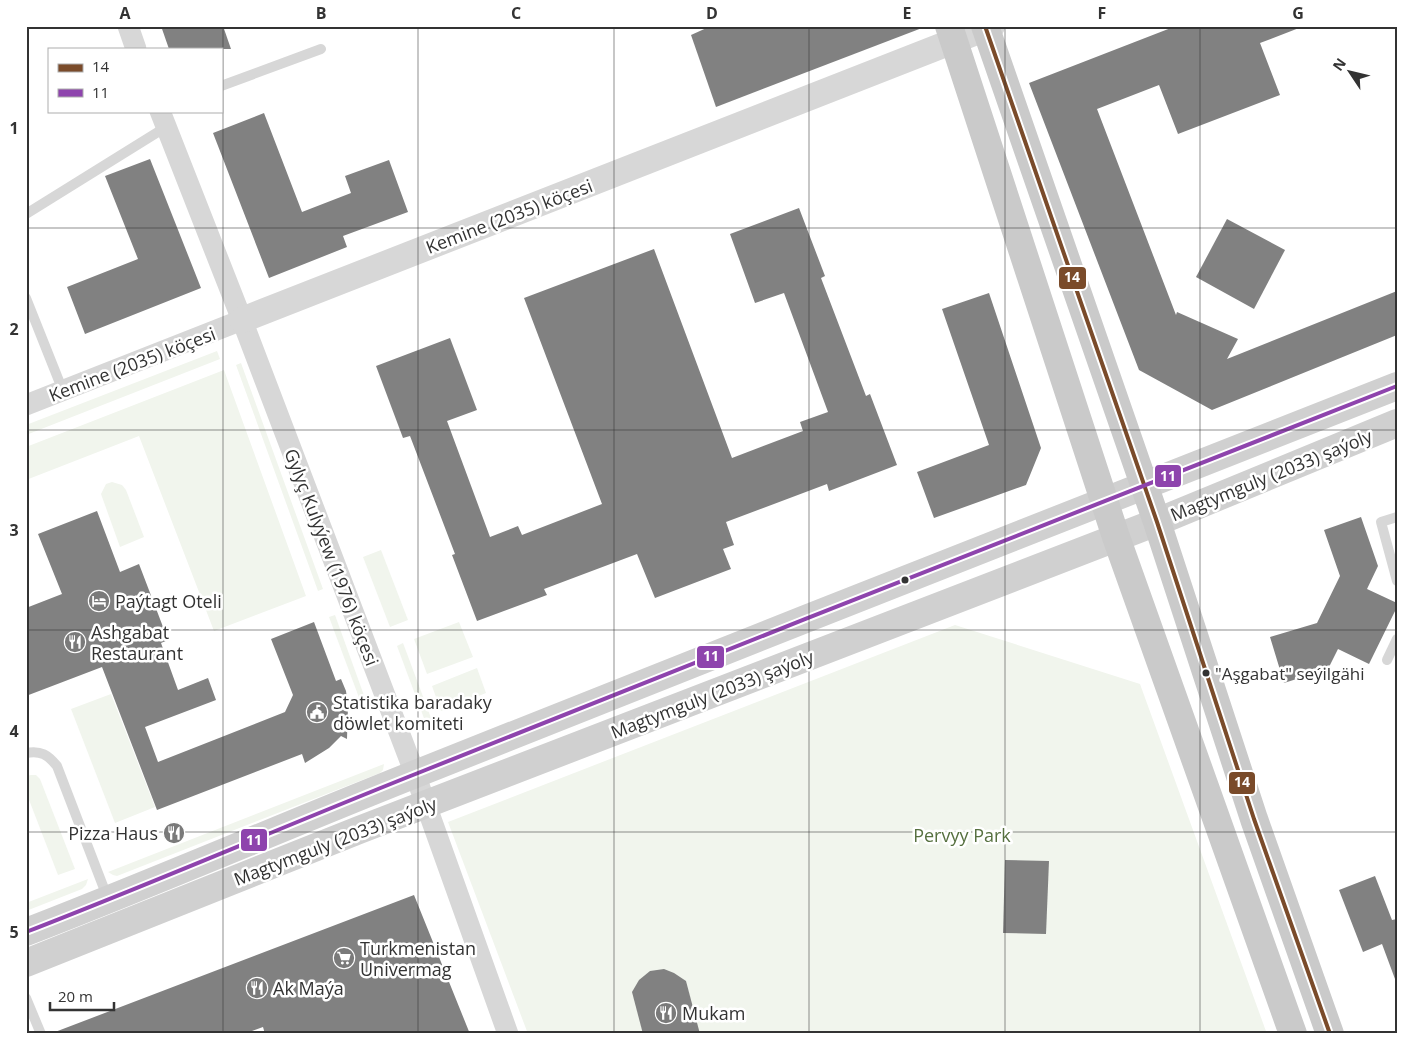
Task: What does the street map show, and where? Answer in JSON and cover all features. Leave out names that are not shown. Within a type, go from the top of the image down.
[{"type":"main road","points":[[988,27],[1157,522],[1254,819],[1330,1034]]},
{"type":"main road","points":[[952,34],[1116,537],[1293,1034]]},
{"type":"main road","name":"Magtymguly (2033) şaýoly","points":[[26,932],[109,900],[415,774],[1397,386]]},
{"type":"main road","name":"Magtymguly (2033) şaýoly","points":[[26,963],[350,834],[1157,522],[1397,423]]},
{"type":"street","points":[[128,26],[136,48]]},
{"type":"street","name":"Kemine (2035) köçesi","points":[[26,405],[952,34],[988,27]]},
{"type":"street","name":"Gylyç Kulyýew (1976) köçesi","points":[[163,119],[242,320],[415,774],[508,1034]]},
{"type":"lane","points":[[222,86],[321,49]]},
{"type":"lane","points":[[26,214],[163,119]]},
{"type":"lane","points":[[26,298],[63,391]]},
{"type":"lane","points":[[1397,517],[1381,522],[1397,581]]},
{"type":"lane","points":[[1387,660],[1397,639]]},
{"type":"lane","points":[[26,753],[36,751],[44,754],[57,766],[109,900]]},
{"type":"lane","points":[[26,998],[41,1034]]},
{"type":"green space","points":[[217,351],[220,359],[26,435],[26,425]]},
{"type":"green space","points":[[241,363],[323,589],[318,591],[236,365]]},
{"type":"green space","points":[[224,370],[306,596],[214,631],[139,436],[26,480],[26,447]]},
{"type":"green space","points":[[112,482],[122,485],[126,490],[144,537],[120,547],[101,494],[106,484]]},
{"type":"green space","points":[[381,550],[408,620],[390,627],[363,557]]},
{"type":"green space","points":[[335,615],[366,701],[361,703],[329,617]]},
{"type":"green space","points":[[459,622],[473,657],[427,674],[414,639]]},
{"type":"green space","name":"Pervyy Park","points":[[955,625],[1140,684],[1267,1034],[528,1034],[448,822]]},
{"type":"green space","points":[[403,643],[434,726],[428,729],[397,646]]},
{"type":"green space","points":[[477,668],[486,693],[441,711],[432,686]]},
{"type":"green space","points":[[111,694],[155,807],[115,823],[71,709]]},
{"type":"green space","points":[[384,764],[383,770],[380,773],[117,876],[108,872]]},
{"type":"green space","points":[[36,775],[40,779],[75,869],[58,875],[26,792],[26,776]]},
{"type":"green space","points":[[88,879],[82,889],[26,911],[26,903]]},
{"type":"building","points":[[161,26],[223,26],[231,49],[222,48],[169,48]]},
{"type":"building","points":[[711,26],[922,26],[922,28],[716,107],[691,35]]},
{"type":"building","points":[[1176,26],[1299,26],[1299,28],[1260,43],[1280,95],[1178,134],[1159,85],[1097,109],[1176,315],[1177,312],[1238,339],[1227,359],[1397,291],[1397,335],[1212,410],[1139,370],[1029,83]]},
{"type":"building","points":[[264,113],[302,212],[351,193],[345,176],[389,160],[408,212],[343,236],[347,247],[269,278],[213,133]]},
{"type":"building","points":[[150,159],[201,288],[85,334],[67,287],[138,259],[105,176]]},
{"type":"building","points":[[799,208],[825,276],[821,278],[866,396],[870,394],[897,465],[829,491],[827,484],[726,522],[734,545],[723,549],[731,569],[655,598],[637,554],[544,589],[547,595],[477,621],[452,555],[455,554],[410,436],[403,438],[376,366],[450,338],[477,410],[447,421],[490,537],[518,526],[522,535],[602,504],[524,298],[654,249],[732,458],[803,431],[800,422],[828,412],[784,293],[755,303],[730,234]]},
{"type":"building","points":[[1227,219],[1285,250],[1254,309],[1196,277]]},
{"type":"building","points":[[989,293],[1041,448],[1026,485],[934,518],[917,472],[989,445],[942,309]]},
{"type":"building","points":[[97,511],[120,572],[139,564],[168,640],[161,643],[178,690],[208,678],[216,700],[145,727],[158,762],[285,712],[293,695],[271,639],[314,622],[336,681],[341,679],[346,691],[348,706],[347,739],[341,736],[329,748],[305,763],[302,754],[157,810],[102,667],[26,696],[26,608],[62,594],[38,534]]},
{"type":"building","points":[[1361,517],[1378,566],[1367,589],[1397,603],[1397,607],[1369,664],[1338,649],[1328,669],[1284,683],[1270,637],[1317,623],[1340,576],[1324,530]]},
{"type":"building","points":[[1005,860],[1049,861],[1046,934],[1003,933]]},
{"type":"building","points":[[1375,876],[1392,920],[1397,919],[1397,978],[1395,979],[1382,944],[1363,952],[1339,890]]},
{"type":"building","name":"Turkmenistan Univermag","points":[[414,895],[470,1034],[265,1034],[263,1027],[244,1034],[56,1034],[55,1032]]},
{"type":"building","name":"Mukam","points":[[664,969],[686,981],[700,1034],[643,1034],[632,992],[639,980],[650,971]]},
{"type":"transit line","name":"14","points":[[985,26],[1157,522],[1254,819],[1330,1034]]},
{"type":"transit line","name":"11","points":[[26,932],[540,724],[1397,386]]},
{"type":"place","name":"Paýtagt Oteli","points":[[99,601]]},
{"type":"place","name":"Ashgabat Restaurant","points":[[75,642]]},
{"type":"place","name":"\"Aşgabat\" seýilgähi","points":[[1206,673]]},
{"type":"place","name":"Statistika baradaky döwlet komiteti","points":[[317,712]]},
{"type":"place","name":"Pizza Haus","points":[[174,833]]},
{"type":"place","name":"Turkmenistan Univermag","points":[[344,958]]},
{"type":"place","name":"Ak Maýa","points":[[257,988]]},
{"type":"place","name":"Mukam","points":[[666,1013]]}]
